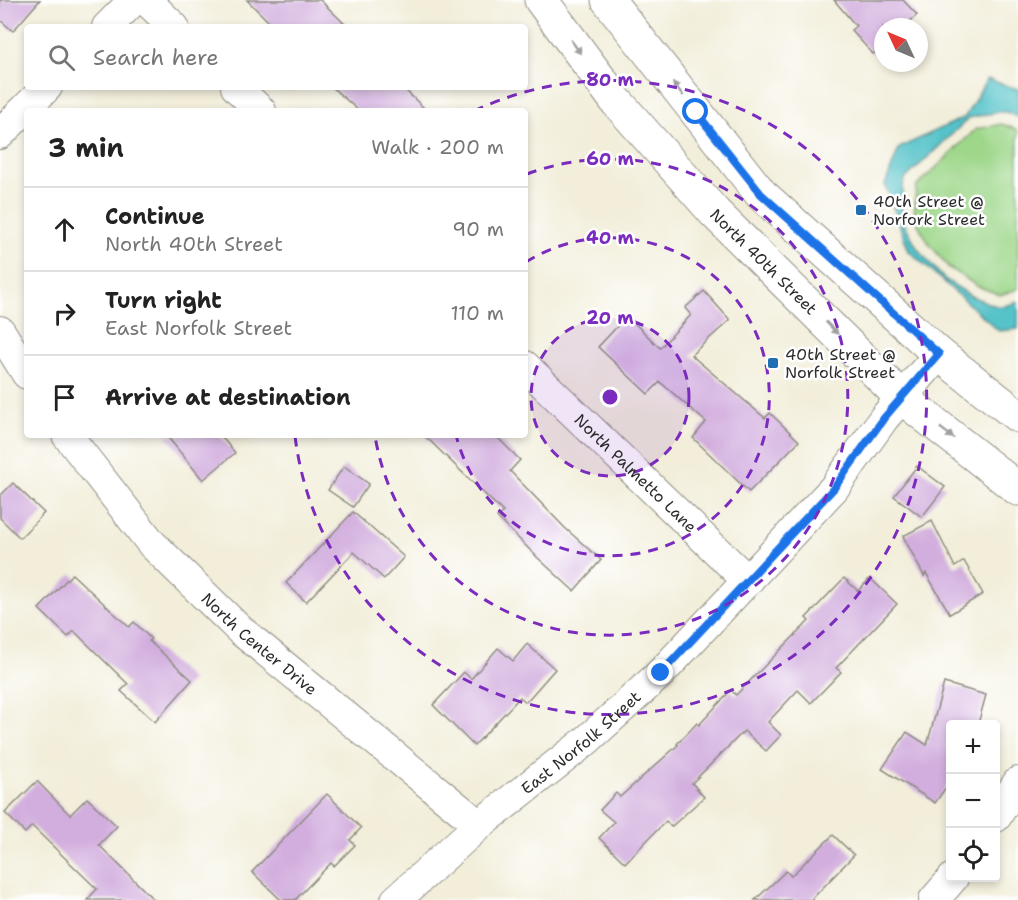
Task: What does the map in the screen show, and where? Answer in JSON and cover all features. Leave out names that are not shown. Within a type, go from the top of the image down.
[{"type":"main road","name":"North 40th Street","points":[[541,0],[618,102],[715,213],[901,397],[1018,489]]},
{"type":"main road","points":[[608,0],[761,194],[939,354],[1018,416]]},
{"type":"street","points":[[110,24],[134,0]]},
{"type":"street","points":[[146,0],[171,24]]},
{"type":"street","points":[[26,108],[44,90]]},
{"type":"street","points":[[239,90],[258,108]]},
{"type":"street","points":[[0,134],[24,110]]},
{"type":"street","points":[[0,331],[24,369]]},
{"type":"street","name":"East Norfolk Street","points":[[396,900],[478,825],[586,741],[661,673],[834,488],[901,397],[939,354]]},
{"type":"street","name":"North Palmetto Lane","points":[[528,369],[748,581]]},
{"type":"street","name":"North Center Drive","points":[[69,438],[152,544],[240,630],[478,825]]},
{"type":"street","points":[[1000,811],[1018,782]]},
{"type":"street","points":[[934,900],[950,882]]},
{"type":"green space","points":[[1002,124],[1018,130],[1018,289],[1000,295],[977,286],[949,268],[928,242],[914,217],[916,187],[976,129]]},
{"type":"water","points":[[987,79],[1018,89],[1018,117],[1006,112],[998,112],[969,118],[906,178],[903,185],[902,219],[918,249],[943,278],[971,296],[996,306],[1018,302],[1018,329],[999,331],[909,251],[885,185],[899,148],[965,117]]},
{"type":"building","points":[[0,0],[40,0],[13,31],[0,20]]},
{"type":"building","points":[[247,0],[320,0],[345,24],[271,24]]},
{"type":"building","points":[[834,0],[903,0],[917,15],[914,18],[874,18],[873,54],[851,30],[856,26]]},
{"type":"building","points":[[335,90],[405,90],[424,108],[356,108]]},
{"type":"building","points":[[704,291],[730,320],[691,355],[765,418],[770,413],[799,441],[749,492],[693,438],[706,422],[660,382],[648,394],[598,347],[627,316],[660,348],[691,315],[685,308]]},
{"type":"building","points":[[168,438],[222,438],[235,453],[203,480]]},
{"type":"building","points":[[427,438],[498,438],[520,460],[510,471],[565,528],[601,560],[574,591],[497,517],[503,512]]},
{"type":"building","points":[[344,466],[369,484],[353,507],[328,490]]},
{"type":"building","points":[[917,466],[945,487],[922,517],[894,496]]},
{"type":"building","points":[[13,483],[44,513],[20,538],[0,518],[0,496]]},
{"type":"building","points":[[353,512],[404,557],[384,579],[354,552],[306,602],[286,583]]},
{"type":"building","points":[[932,521],[955,567],[964,561],[983,594],[950,614],[926,573],[924,576],[903,536]]},
{"type":"building","points":[[72,574],[129,627],[134,622],[151,639],[149,641],[192,680],[155,722],[121,691],[128,684],[74,631],[68,637],[39,609]]},
{"type":"building","points":[[844,578],[858,591],[870,578],[897,604],[836,668],[841,672],[811,703],[798,690],[768,722],[781,735],[766,751],[744,731],[692,783],[704,797],[671,827],[666,821],[625,863],[599,838],[614,822],[600,810],[616,793],[620,797],[678,745],[731,690],[736,695],[809,621],[806,618]]},
{"type":"building","points":[[527,644],[555,669],[526,702],[520,697],[474,746],[433,705],[464,672],[471,679],[498,648],[513,661]]},
{"type":"building","points":[[944,683],[986,695],[979,720],[946,720],[946,787],[935,803],[882,769],[907,732],[927,745]]},
{"type":"building","points":[[37,781],[70,815],[87,798],[117,826],[99,845],[154,900],[87,900],[97,889],[32,826],[25,833],[5,813]]},
{"type":"building","points":[[327,794],[361,828],[350,840],[355,845],[334,866],[331,863],[295,900],[281,900],[252,872]]},
{"type":"building","points":[[833,835],[854,855],[812,899],[814,900],[755,900],[786,871],[791,876]]},
{"type":"place","name":"40th Street @ Norfork Street","points":[[861,210]]},
{"type":"place","name":"40th Street @ Norfolk Street","points":[[773,363]]},
{"type":"route","points":[[661,673],[834,488],[884,418],[939,354],[761,194],[696,112]]}]
